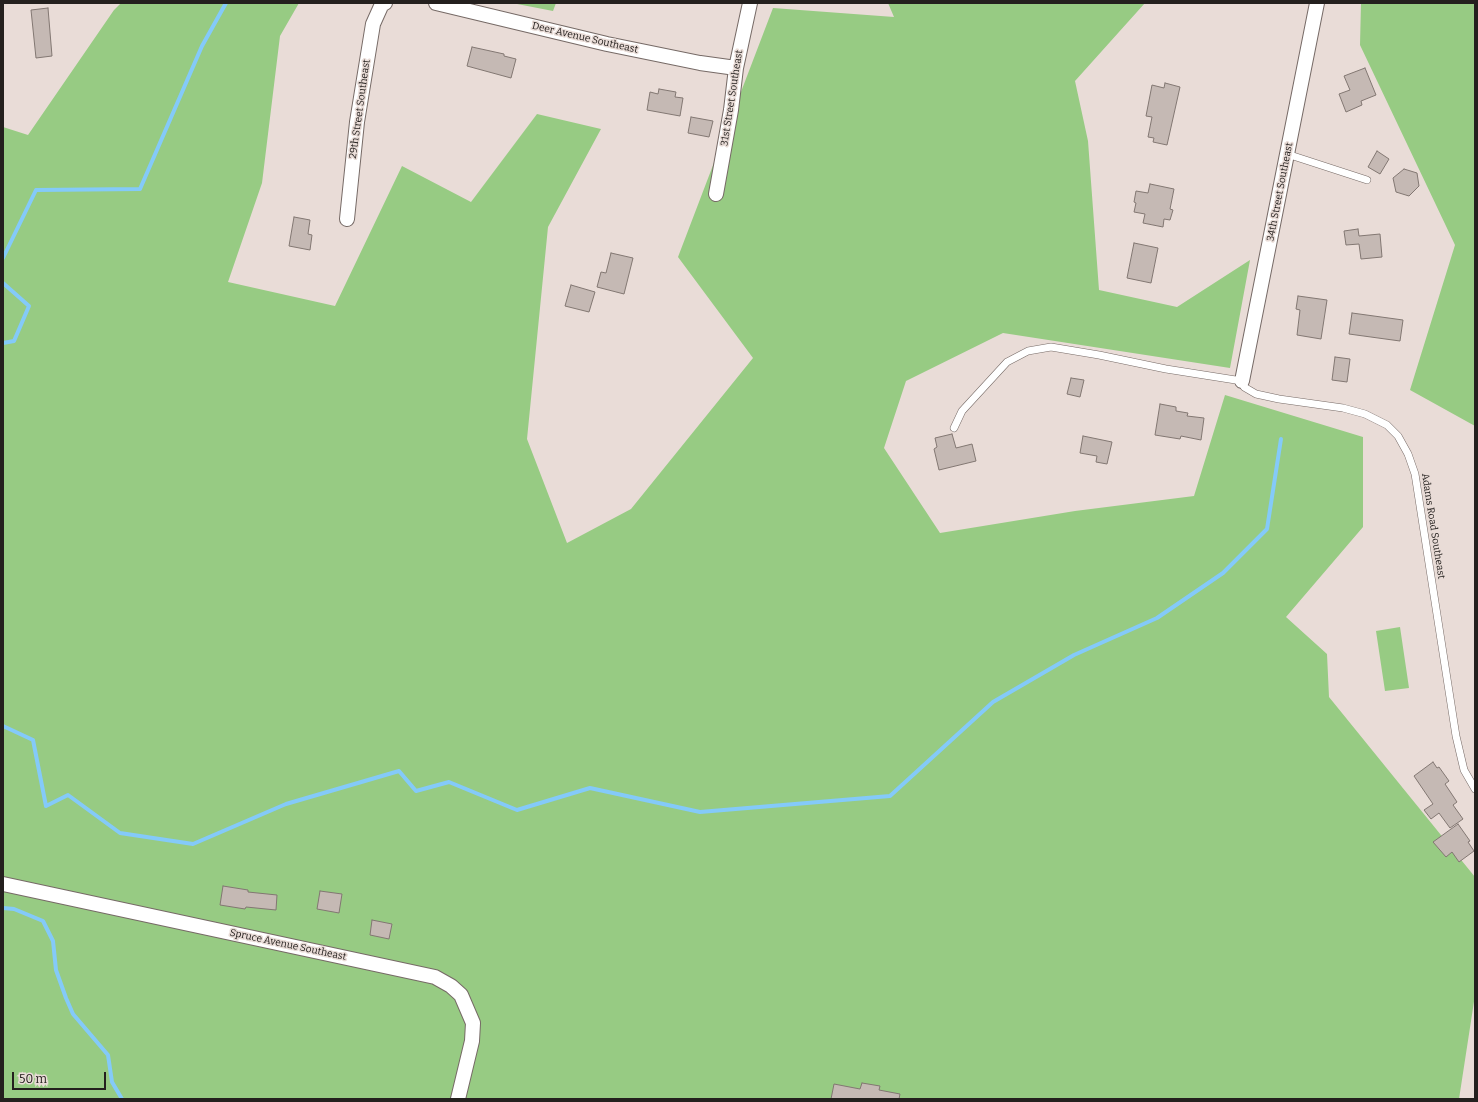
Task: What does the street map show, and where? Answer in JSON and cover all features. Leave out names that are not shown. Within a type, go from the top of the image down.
[{"type":"street","name":"29th Street Southeast","points":[[347,219],[357,122],[372,24],[382,4],[385,3]]},
{"type":"street","name":"Deer Avenue Southeast","points":[[436,3],[607,44],[700,63],[736,68]]},
{"type":"street","name":"31st Street Southeast","points":[[716,194],[731,110],[736,68],[750,3]]},
{"type":"street","name":"34th Street Southeast","points":[[1242,381],[1317,3]]},
{"type":"street","name":"Spruce Avenue Southeast","points":[[3,884],[435,977],[451,986],[461,995],[473,1023],[472,1041],[458,1099]]},
{"type":"lane","points":[[1287,154],[1367,180]]},
{"type":"lane","points":[[954,428],[962,412],[1007,362],[1028,351],[1051,347],[1166,369],[1242,381]]},
{"type":"lane","name":"Adams Road Southeast","points":[[1242,381],[1244,387],[1256,394],[1279,399],[1343,408],[1365,414],[1387,425],[1398,436],[1408,454],[1415,474],[1456,736],[1464,770],[1475,789]]},
{"type":"green space","points":[[121,3],[299,3],[280,36],[262,183],[228,282],[335,306],[402,166],[471,202],[537,114],[601,129],[548,227],[527,439],[567,543],[631,509],[753,358],[678,257],[773,8],[894,17],[888,3],[1145,3],[1075,81],[1088,141],[1099,290],[1177,307],[1250,260],[1230,368],[1003,333],[906,381],[884,448],[940,533],[1075,511],[1194,496],[1225,395],[1363,437],[1363,527],[1286,617],[1327,654],[1329,697],[1475,877],[1475,995],[1459,1099],[3,1099],[3,127],[28,135],[114,10]]},
{"type":"green space","points":[[512,3],[556,3],[553,11]]},
{"type":"green space","points":[[1361,3],[1475,3],[1475,426],[1410,390],[1455,245],[1360,45]]},
{"type":"green space","points":[[1400,627],[1409,688],[1385,691],[1376,631]]},
{"type":"building","points":[[48,8],[52,56],[36,58],[31,10]]},
{"type":"building","points":[[472,47],[504,54],[504,56],[516,59],[511,78],[467,66]]},
{"type":"building","points":[[1365,68],[1376,95],[1361,101],[1362,105],[1346,112],[1339,94],[1350,90],[1344,76]]},
{"type":"building","points":[[1165,83],[1180,87],[1167,145],[1153,142],[1154,138],[1148,137],[1152,117],[1146,116],[1152,85],[1164,88]]},
{"type":"building","points":[[659,89],[676,92],[675,97],[683,98],[680,116],[647,110],[650,92],[658,94]]},
{"type":"building","points":[[691,117],[713,121],[709,137],[688,133]]},
{"type":"building","points":[[1377,151],[1389,159],[1380,174],[1368,167]]},
{"type":"building","points":[[1404,169],[1417,173],[1419,186],[1409,196],[1396,192],[1393,178]]},
{"type":"building","points":[[1150,184],[1174,189],[1170,209],[1173,210],[1170,220],[1164,219],[1163,227],[1143,223],[1145,214],[1134,212],[1136,191],[1148,193]]},
{"type":"building","points":[[294,217],[310,220],[308,234],[312,235],[310,250],[289,246]]},
{"type":"building","points":[[1358,229],[1359,236],[1380,234],[1382,257],[1361,259],[1359,244],[1346,245],[1344,231]]},
{"type":"building","points":[[1134,243],[1158,248],[1151,283],[1127,278]]},
{"type":"building","points":[[611,253],[633,258],[624,294],[597,287],[601,272],[606,273]]},
{"type":"building","points":[[571,285],[595,292],[589,312],[565,306]]},
{"type":"building","points":[[1298,296],[1327,300],[1321,339],[1297,335],[1300,310],[1296,309]]},
{"type":"building","points":[[1352,313],[1403,320],[1400,341],[1349,334]]},
{"type":"building","points":[[1335,357],[1350,359],[1347,382],[1332,380]]},
{"type":"building","points":[[1071,378],[1084,380],[1080,397],[1067,394]]},
{"type":"building","points":[[1160,404],[1176,407],[1176,411],[1188,413],[1187,416],[1204,418],[1201,440],[1181,436],[1180,439],[1155,435]]},
{"type":"building","points":[[952,434],[956,448],[972,444],[976,461],[939,470],[934,449],[937,447],[935,438]]},
{"type":"building","points":[[1083,436],[1112,442],[1107,464],[1096,462],[1097,456],[1080,453]]},
{"type":"building","points":[[1433,762],[1437,768],[1439,767],[1449,781],[1445,784],[1457,802],[1453,805],[1463,819],[1450,828],[1439,813],[1431,819],[1424,810],[1433,804],[1414,776]]},
{"type":"building","points":[[1458,824],[1470,841],[1468,842],[1474,851],[1459,862],[1452,852],[1446,857],[1433,842]]},
{"type":"building","points":[[223,886],[248,890],[248,892],[277,895],[276,910],[246,907],[245,909],[220,905]]},
{"type":"building","points":[[320,891],[342,894],[339,913],[317,909]]},
{"type":"building","points":[[372,920],[392,924],[389,939],[370,935]]},
{"type":"building","points":[[862,1083],[880,1086],[879,1090],[900,1094],[899,1099],[831,1099],[834,1084],[860,1089]]},
{"type":"waterway","points":[[3,258],[36,190],[140,189],[202,46],[226,3]]},
{"type":"waterway","points":[[3,283],[29,306],[14,341],[3,343]]},
{"type":"waterway","points":[[3,726],[33,740],[46,806],[68,795],[120,833],[193,844],[286,804],[399,771],[416,791],[449,782],[517,810],[590,788],[700,812],[890,796],[993,702],[1074,655],[1157,618],[1223,573],[1267,529],[1281,439]]},
{"type":"waterway","points":[[3,908],[14,909],[43,921],[53,941],[56,970],[73,1014],[108,1055],[112,1082],[122,1099]]}]
